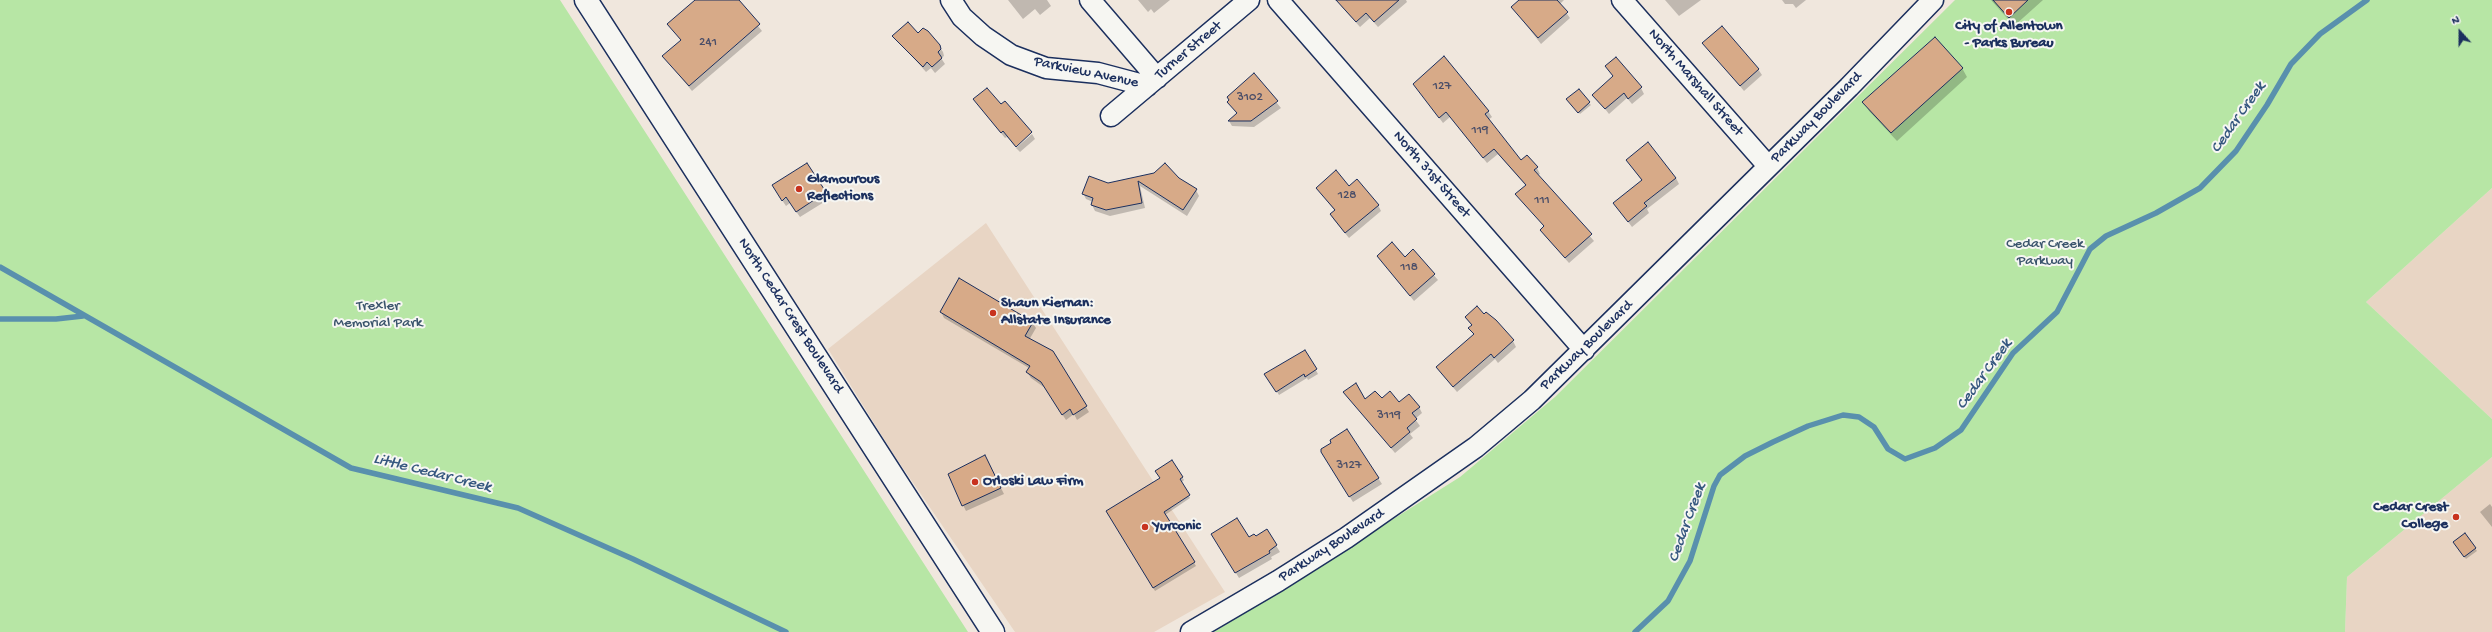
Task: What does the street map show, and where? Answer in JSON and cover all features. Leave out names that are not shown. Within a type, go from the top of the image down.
[{"type":"main road","name":"North Cedar Crest Boulevard","points":[[586,0],[993,632]]},
{"type":"street","name":"Parkview Avenue","points":[[952,0],[962,17],[982,36],[1011,55],[1046,68],[1098,73],[1152,82]]},
{"type":"street","points":[[1090,0],[1152,82]]},
{"type":"street","name":"Turner Street","points":[[1111,116],[1248,0]]},
{"type":"street","name":"North 31st Street","points":[[1278,0],[1584,350]]},
{"type":"street","name":"North Marshall Street","points":[[1622,0],[1768,166]]},
{"type":"street","name":"Parkway Boulevard","points":[[1191,632],[1303,566],[1434,478],[1476,447],[1532,400],[1584,350],[1933,0]]},
{"type":"shaded area","points":[[2492,188],[2492,419],[2366,302]]},
{"type":"shaded area","points":[[986,223],[1225,592],[1154,632],[1015,632],[892,452],[828,349]]},
{"type":"shaded area","name":"Cedar Crest College","points":[[2492,457],[2492,632],[2345,632],[2347,577]]},
{"type":"green space","name":"Trexler Memorial Park","points":[[0,0],[560,0],[968,632],[0,632]]},
{"type":"green space","name":"Cedar Creek Parkway","points":[[1955,0],[2492,0],[2492,188],[2366,302],[2492,419],[2492,457],[2347,577],[2345,632],[1214,632],[1460,477],[1555,397]]},
{"type":"building","points":[[695,0],[739,0],[760,24],[689,86],[662,56],[681,40],[667,24]]},
{"type":"building","points":[[1336,0],[1399,0],[1374,22],[1366,13],[1356,22]]},
{"type":"building","points":[[1519,0],[1557,0],[1568,12],[1538,38],[1511,7]]},
{"type":"building","name":"City of Allentown - Parks Bureau","points":[[1993,0],[2028,0],[2009,18]]},
{"type":"building","points":[[908,22],[918,33],[923,28],[928,31],[940,45],[941,49],[938,52],[942,58],[932,67],[927,62],[923,67],[892,36]]},
{"type":"building","points":[[1722,26],[1759,69],[1740,86],[1702,43]]},
{"type":"building","points":[[1935,37],[1963,68],[1891,133],[1862,102]]},
{"type":"building","points":[[1444,56],[1489,111],[1485,114],[1521,160],[1527,155],[1538,167],[1534,170],[1592,234],[1565,258],[1540,230],[1544,226],[1515,194],[1526,185],[1494,149],[1483,158],[1446,112],[1439,118],[1413,84]]},
{"type":"building","points":[[1616,57],[1642,87],[1628,99],[1624,93],[1605,109],[1592,95],[1613,76],[1605,66]]},
{"type":"building","points":[[1254,73],[1278,101],[1251,121],[1228,121],[1237,113],[1227,102],[1229,100],[1227,97]]},
{"type":"building","points":[[987,88],[1001,104],[1005,101],[1032,132],[1016,147],[1003,131],[1001,133],[973,99]]},
{"type":"building","points":[[1579,89],[1590,102],[1578,113],[1566,99]]},
{"type":"building","points":[[1648,142],[1676,178],[1644,203],[1647,206],[1628,222],[1613,203],[1642,180],[1626,160]]},
{"type":"building","name":"Glamourous Reflections","points":[[807,163],[826,192],[796,212],[786,197],[782,201],[772,185]]},
{"type":"building","points":[[1165,163],[1179,178],[1197,189],[1183,210],[1138,181],[1142,203],[1106,210],[1091,205],[1093,198],[1082,194],[1089,176],[1108,183],[1154,173]]},
{"type":"building","points":[[1336,170],[1349,186],[1357,179],[1379,205],[1345,233],[1330,214],[1335,210],[1316,188]]},
{"type":"building","points":[[1392,242],[1405,257],[1413,249],[1435,274],[1410,296],[1377,256]]},
{"type":"building","points":[[959,278],[1033,322],[1025,336],[1053,351],[1087,406],[1073,415],[1070,409],[1062,415],[1041,382],[1026,372],[1030,366],[940,312]]},
{"type":"building","points":[[1477,306],[1484,314],[1486,312],[1496,320],[1514,340],[1494,358],[1491,354],[1453,387],[1436,367],[1474,334],[1468,328],[1472,325],[1465,317]]},
{"type":"building","points":[[1305,350],[1317,369],[1305,377],[1304,374],[1276,392],[1264,374]]},
{"type":"building","points":[[1356,383],[1365,399],[1375,391],[1382,398],[1390,391],[1399,402],[1409,394],[1420,407],[1412,413],[1417,419],[1407,428],[1410,432],[1391,448],[1343,392]]},
{"type":"building","points":[[1347,429],[1379,478],[1349,497],[1321,452],[1321,449],[1331,443],[1330,440]]},
{"type":"building","name":"Orloski Law Firm","points":[[985,455],[1001,488],[962,506],[948,474]]},
{"type":"building","name":"Yurconic","points":[[1172,460],[1183,477],[1180,479],[1190,495],[1164,512],[1195,562],[1153,588],[1106,511],[1160,478],[1155,471]]},
{"type":"building","points":[[1237,518],[1249,537],[1254,534],[1256,536],[1267,529],[1277,545],[1269,551],[1270,553],[1235,573],[1211,534]]},
{"type":"building","points":[[2465,533],[2476,548],[2464,557],[2453,542]]},
{"type":"waterway","name":"Cedar Creek","points":[[1635,632],[1668,601],[1690,561],[1714,486],[1720,475],[1745,456],[1773,442],[1808,426],[1843,415],[1859,417],[1874,427],[1888,449],[1905,459],[1935,448],[1961,430],[2013,353],[2057,312],[2090,249],[2106,236],[2156,213],[2200,188],[2236,151],[2267,105],[2291,64],[2320,34],[2367,0]]},
{"type":"waterway","name":"Little Cedar Creek","points":[[0,267],[351,468],[518,508],[633,559],[786,632]]},
{"type":"waterway","name":"Little Cedar Creek","points":[[0,319],[56,319],[83,316]]},
{"type":"place","name":"City of Allentown - Parks Bureau","points":[[2009,12]]},
{"type":"place","name":"Glamourous Reflections","points":[[799,189]]},
{"type":"place","name":"Shaun Kiernan: Allstate Insurance","points":[[993,313]]},
{"type":"place","name":"Orloski Law Firm","points":[[975,482]]},
{"type":"place","name":"Cedar Crest College","points":[[2456,517]]},
{"type":"place","name":"Yurconic","points":[[1145,527]]}]
